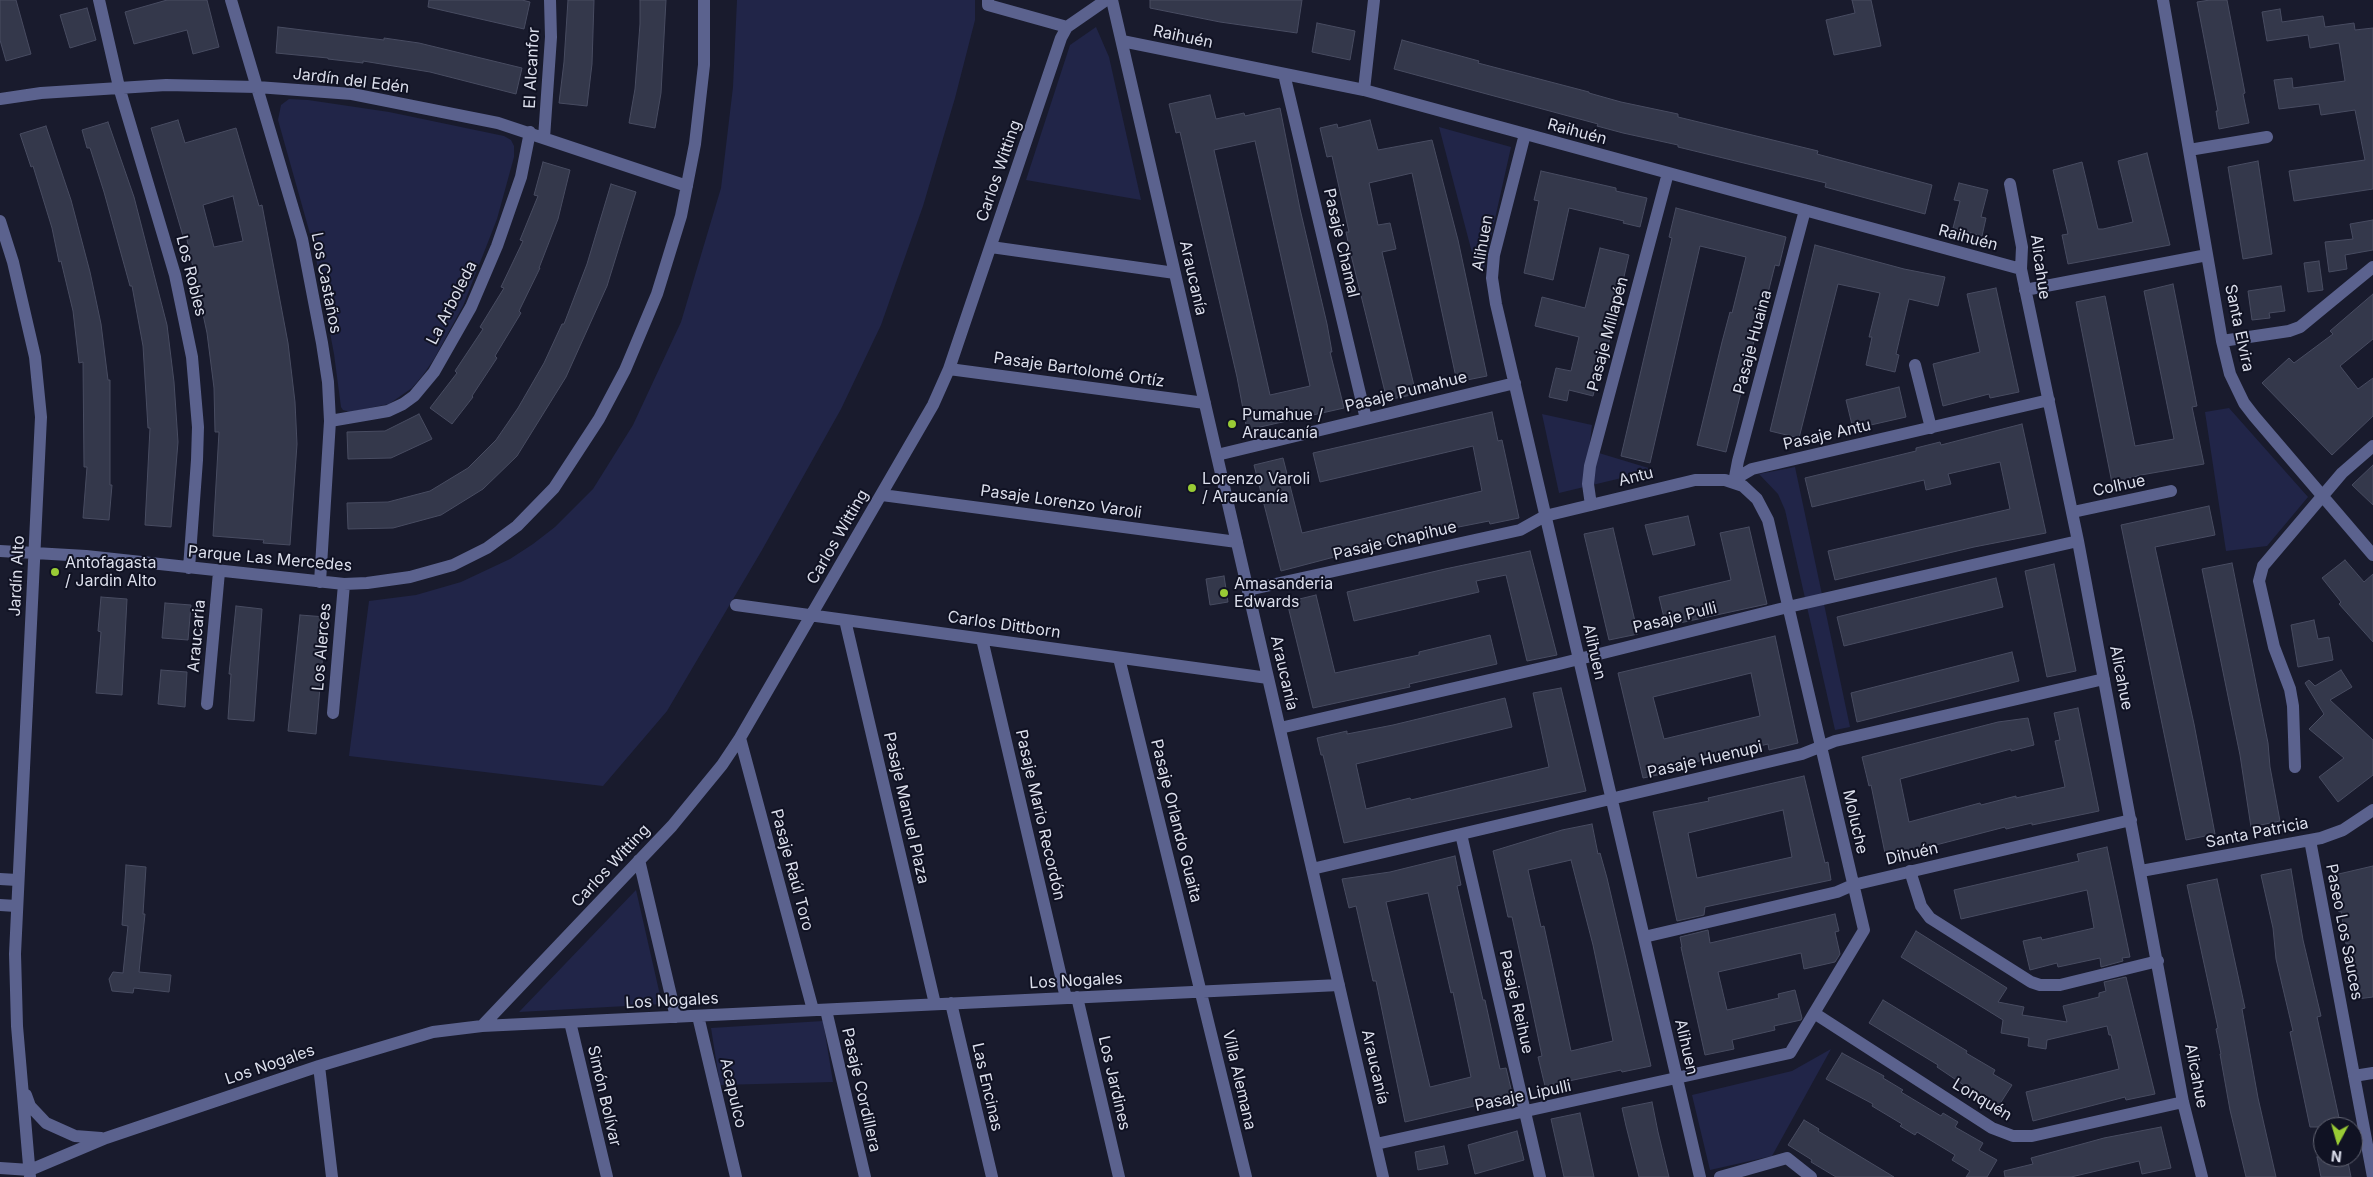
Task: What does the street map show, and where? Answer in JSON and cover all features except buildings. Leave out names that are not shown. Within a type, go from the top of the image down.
[{"type":"street","name":"Los Robles","points":[[99,0],[119,87],[165,235],[185,318],[192,357],[198,427],[198,460],[189,568]]},
{"type":"street","name":"Los Castaños","points":[[231,0],[277,149],[308,264],[328,382],[330,421],[320,582]]},
{"type":"street","name":"El Alcanfor","points":[[544,138],[552,37],[550,0]]},
{"type":"street","name":"Parque Las Mercedes","points":[[0,551],[86,556],[219,572],[344,584],[410,578],[453,565],[495,542],[517,526],[541,503],[564,475],[595,425],[636,345],[667,263],[688,186],[696,144],[702,92],[704,0]]},
{"type":"street","points":[[988,0],[988,5],[1067,28],[1106,0]]},
{"type":"street","name":"Araucanía","points":[[1112,0],[1383,1177]]},
{"type":"street","points":[[1364,90],[1374,0]]},
{"type":"street","name":"Santa Elvira","points":[[2163,0],[2222,340],[2230,374],[2244,403],[2373,555]]},
{"type":"street","name":"Carlos Witting","points":[[482,1026],[639,860],[704,788],[740,738],[933,405],[948,369],[991,247],[1061,38],[1067,28]]},
{"type":"street","name":"Raihuén","points":[[1122,41],[1364,90],[2021,269]]},
{"type":"street","name":"Pasaje Chamal","points":[[1284,74],[1366,419]]},
{"type":"street","name":"Jardín del Edén","points":[[0,99],[41,92],[166,85],[257,87],[352,94],[456,114],[530,132],[688,186]]},
{"type":"street","name":"La Arboleda","points":[[330,421],[388,412],[414,396],[434,372],[471,307],[498,246],[521,177],[530,132]]},
{"type":"street","name":"Alihuen","points":[[1525,134],[1494,255],[1492,278],[1545,516],[1700,1177]]},
{"type":"street","points":[[2189,150],[2267,137]]},
{"type":"street","name":"Pasaje Millapén","points":[[1592,505],[1588,484],[1590,466],[1668,173]]},
{"type":"street","name":"Alicahue","points":[[2010,184],[2022,247],[2021,269],[2025,290],[2078,541],[2184,1102],[2202,1177]]},
{"type":"street","name":"Pasaje Huaina","points":[[1734,482],[1805,210]]},
{"type":"street","name":"Jardín Alto","points":[[0,221],[24,305],[40,391],[41,452],[16,906],[15,986],[30,1174]]},
{"type":"street","points":[[991,247],[1175,272]]},
{"type":"street","points":[[2025,290],[2208,255]]},
{"type":"street","points":[[2222,340],[2289,331],[2300,327],[2373,267]]},
{"type":"street","points":[[1915,365],[1930,428]]},
{"type":"street","name":"Pasaje Bartolomé Ortíz","points":[[948,369],[1205,403]]},
{"type":"street","name":"Pasaje Pumahue","points":[[1217,455],[1514,382]]},
{"type":"street","name":"Pasaje Antu","points":[[1734,482],[1752,469],[2049,400]]},
{"type":"street","points":[[2295,767],[2292,697],[2274,647],[2259,581],[2263,566],[2322,496],[2342,473],[2373,446]]},
{"type":"street","name":"Antu","points":[[1545,516],[1695,480],[1716,479],[1734,482]]},
{"type":"street","name":"Moluche","points":[[1677,1078],[1790,1052],[1864,930],[1763,509],[1750,492],[1734,482]]},
{"type":"street","name":"Colhue","points":[[2072,512],[2171,491]]},
{"type":"street","name":"Pasaje Lorenzo Varoli","points":[[882,494],[1237,542]]},
{"type":"street","name":"Pasaje Chapihue","points":[[1248,590],[1520,530],[1545,516]]},
{"type":"street","name":"Pasaje Pulli","points":[[1280,728],[1559,664],[1788,607],[2078,541]]},
{"type":"street","name":"Araucaria","points":[[207,704],[219,572]]},
{"type":"street","name":"Los Alerces","points":[[332,713],[344,584]]},
{"type":"street","name":"Carlos Dittborn","points":[[736,605],[1268,678]]},
{"type":"street","name":"Pasaje Manuel Plaza","points":[[845,620],[935,1004]]},
{"type":"street","name":"Pasaje Mario Recordón","points":[[982,639],[1072,998]]},
{"type":"street","name":"Pasaje Orlando Guaita","points":[[1120,658],[1202,991]]},
{"type":"street","name":"Pasaje Huenupi","points":[[1312,869],[1802,754],[1835,741],[2104,679]]},
{"type":"street","name":"Pasaje Raúl Toro","points":[[740,738],[819,1010]]},
{"type":"street","name":"Santa Patricia","points":[[2141,871],[2310,840],[2343,830],[2373,810]]},
{"type":"street","name":"Dihuén","points":[[1644,937],[1837,892],[1853,885],[1910,871],[2131,820]]},
{"type":"street","name":"Pasaje Reihue","points":[[1461,834],[1540,1177]]},
{"type":"street","name":"Paseo Los Sauces","points":[[2310,840],[2373,1177]]},
{"type":"street","points":[[639,860],[676,1017]]},
{"type":"street","points":[[1910,871],[1921,906],[1930,918],[2030,982],[2040,985],[2060,985],[2158,961]]},
{"type":"street","points":[[0,879],[17,880]]},
{"type":"street","points":[[0,905],[16,906]]},
{"type":"street","name":"Los Nogales","points":[[30,1174],[106,1138],[411,1036],[433,1032],[482,1026],[1339,985]]},
{"type":"street","name":"Villa Alemana","points":[[1202,991],[1246,1177]]},
{"type":"street","name":"Los Jardines","points":[[1072,998],[1119,1177]]},
{"type":"street","name":"Las Encinas","points":[[951,1004],[992,1177]]},
{"type":"street","name":"Pasaje Cordillera","points":[[819,1010],[865,1177]]},
{"type":"street","name":"Lonquén","points":[[1814,1013],[1992,1128],[2013,1136],[2032,1136],[2184,1102]]},
{"type":"street","name":"Acapulco","points":[[698,1016],[736,1177]]},
{"type":"street","name":"Simón Bolívar","points":[[570,1022],[607,1177]]},
{"type":"street","points":[[319,1066],[332,1177]]},
{"type":"street","points":[[2354,1076],[2373,1073]]},
{"type":"street","name":"Pasaje Lipulli","points":[[1376,1144],[1677,1078]]},
{"type":"street","points":[[22,1087],[30,1106],[46,1123],[75,1136],[106,1138]]},
{"type":"street","points":[[1720,1177],[1787,1158],[1811,1177]]},
{"type":"street","points":[[0,1168],[30,1174]]},
{"type":"shaded area","points":[[737,0],[975,0],[975,20],[955,98],[923,206],[881,325],[841,409],[762,550],[667,711],[603,786],[349,756],[369,601],[416,595],[461,582],[510,559],[533,544],[555,527],[593,489],[633,425],[681,322],[721,188],[733,87]]},
{"type":"shaded area","points":[[1096,27],[1109,57],[1141,200],[1026,180],[1070,45]]},
{"type":"shaded area","points":[[289,99],[389,112],[504,136],[511,140],[514,146],[514,157],[497,219],[463,306],[423,375],[412,388],[389,404],[350,412],[343,410],[341,407],[334,354],[314,248],[278,120],[281,105]]},
{"type":"shaded area","points":[[1439,127],[1511,147],[1484,268],[1475,264]]},
{"type":"shaded area","points":[[2229,408],[2308,497],[2267,546],[2226,551],[2205,412]]},
{"type":"shaded area","points":[[1542,414],[1592,425],[1589,450],[1655,470],[1559,493]]},
{"type":"shaded area","points":[[1795,467],[1850,727],[1835,730],[1785,510],[1778,494],[1759,474]]},
{"type":"shaded area","points":[[636,890],[662,1004],[519,1012]]},
{"type":"shaded area","points":[[823,1021],[833,1082],[720,1085],[711,1028]]},
{"type":"shaded area","points":[[1831,1049],[1772,1156],[1710,1170],[1692,1095],[1792,1071]]},
{"type":"place","name":"Pumahue / Araucanía","points":[[1232,424]]},
{"type":"place","name":"Lorenzo Varoli / Araucanía","points":[[1192,488]]},
{"type":"place","name":"Antofagasta / Jardin Alto","points":[[55,572]]},
{"type":"place","name":"Amasanderia Edwards","points":[[1224,593]]}]
